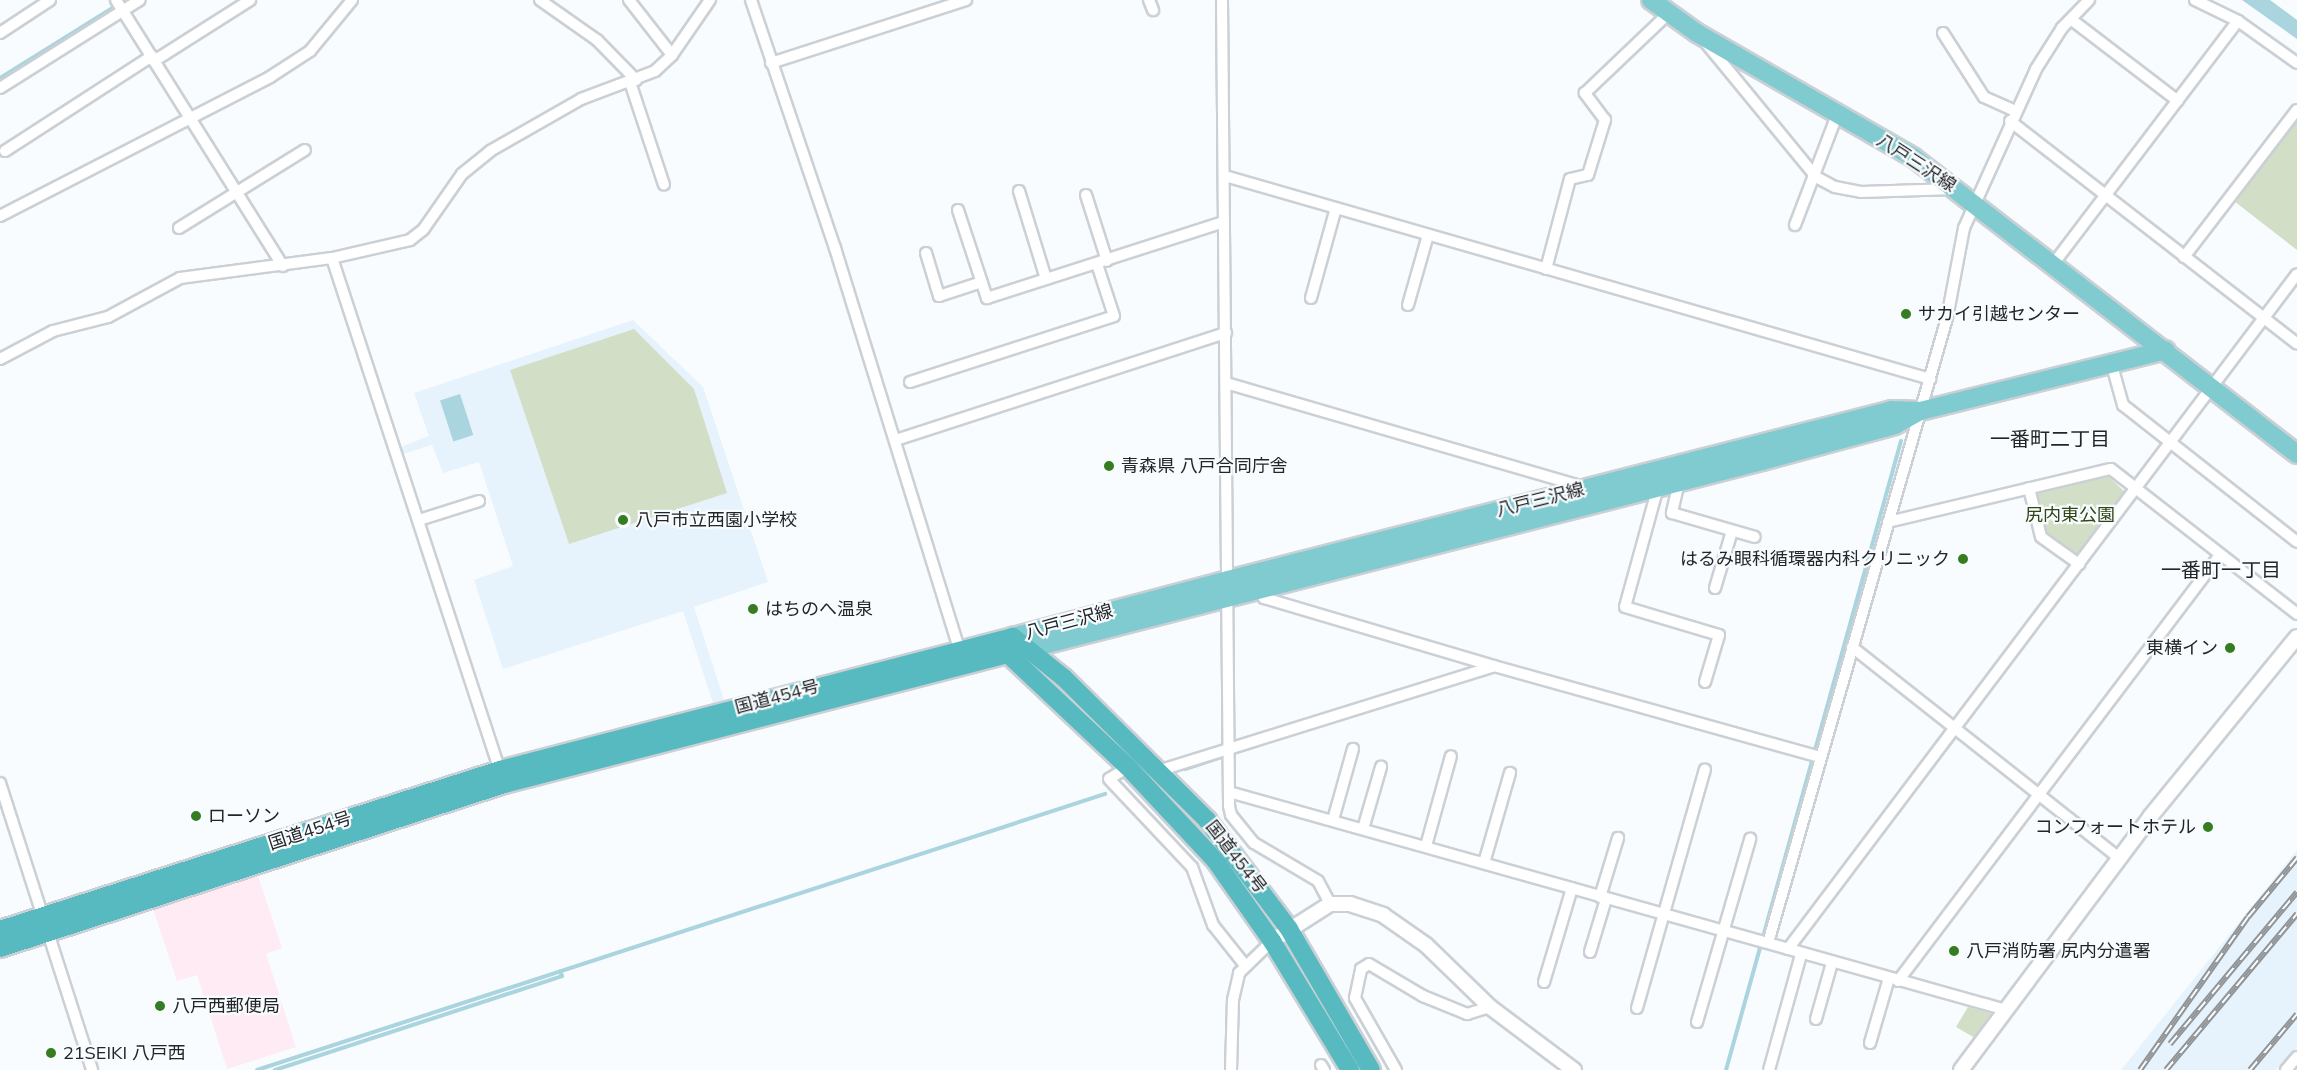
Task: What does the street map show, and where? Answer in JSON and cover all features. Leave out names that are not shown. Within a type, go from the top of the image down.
[{"type":"highway","name":"国道454号","points":[[0,930],[45,924],[502,777],[1010,645],[1215,860],[1272,941],[1350,1070]]},
{"type":"highway","name":"国道454号","points":[[1030,649],[1161,770],[1207,820],[1289,929],[1371,1070]]},
{"type":"highway","name":"国道454号","points":[[0,948],[45,924]]},
{"type":"main road","name":"八戸三沢線","points":[[1652,0],[1668,14],[1697,33],[1914,158],[1974,201],[2297,454]]},
{"type":"main road","name":"八戸三沢線","points":[[1010,645],[1030,649],[1228,588],[1258,589],[1679,482],[1895,425],[1920,411],[2166,350]]},
{"type":"main road","name":"八戸三沢線","points":[[1010,645],[1228,588],[1587,488],[1892,410],[1920,411]]},
{"type":"street","points":[[0,33],[50,0]]},
{"type":"street","points":[[116,0],[283,266]]},
{"type":"street","points":[[0,88],[140,0]]},
{"type":"street","points":[[5,151],[250,0]]},
{"type":"street","points":[[0,216],[246,93],[310,51],[352,0]]},
{"type":"street","points":[[540,0],[597,40],[633,81],[664,185]]},
{"type":"street","points":[[629,0],[672,55]]},
{"type":"street","points":[[0,359],[53,331],[108,317],[180,278],[332,258],[410,240],[423,230],[462,174],[480,159],[581,99],[655,72],[672,55],[710,0]]},
{"type":"street","points":[[751,0],[896,440],[962,657]]},
{"type":"street","points":[[771,63],[966,0]]},
{"type":"street","points":[[1222,0],[1231,815],[1254,843],[1318,881],[1330,904]]},
{"type":"street","points":[[1764,942],[1821,757],[1930,379],[1947,318],[1960,241],[1974,201],[2036,69],[2062,28],[2072,21],[2089,0]]},
{"type":"street","points":[[2195,0],[2238,21],[2297,63]]},
{"type":"street","points":[[1546,269],[1570,179],[1588,175],[1605,120],[1585,93],[1668,14]]},
{"type":"street","points":[[2072,21],[2178,101]]},
{"type":"street","points":[[2054,263],[2238,21]]},
{"type":"street","points":[[1697,33],[1816,177],[1835,187],[1861,192],[1957,189]]},
{"type":"street","points":[[1942,33],[1984,97],[2013,116],[2107,196],[2297,344]]},
{"type":"street","points":[[2184,257],[2297,110]]},
{"type":"street","points":[[1795,225],[1816,177],[1837,115]]},
{"type":"street","points":[[179,228],[305,150]]},
{"type":"street","points":[[1225,176],[1930,379]]},
{"type":"street","points":[[1019,191],[1046,279]]},
{"type":"street","points":[[910,382],[1114,316],[1086,195]]},
{"type":"street","points":[[1311,298],[1336,208]]},
{"type":"street","points":[[958,210],[987,298],[1224,222]]},
{"type":"street","points":[[1408,305],[1428,235]]},
{"type":"street","points":[[927,252],[939,296],[982,282]]},
{"type":"street","points":[[332,258],[502,777]]},
{"type":"street","points":[[1788,949],[2297,274]]},
{"type":"street","points":[[896,440],[1226,333]]},
{"type":"street","points":[[2111,362],[2123,405],[2297,542]]},
{"type":"street","points":[[1226,383],[1587,488]]},
{"type":"street","points":[[1888,522],[2103,468],[2111,469],[2297,614]]},
{"type":"street","points":[[1679,482],[1672,513],[1755,537]]},
{"type":"street","points":[[1658,487],[1625,607],[1719,635],[1705,682]]},
{"type":"street","points":[[2029,488],[2040,537],[2079,564]]},
{"type":"street","points":[[419,520],[479,501]]},
{"type":"street","points":[[1715,588],[1732,531]]},
{"type":"street","points":[[1870,1043],[1893,979],[2039,794],[2220,555]]},
{"type":"street","points":[[1258,589],[1264,598],[1494,666],[1821,757]]},
{"type":"street","points":[[1961,1070],[2120,859],[2297,637]]},
{"type":"street","points":[[1852,647],[2120,859]]},
{"type":"street","points":[[1161,770],[1494,666]]},
{"type":"street","points":[[1333,820],[1353,749]]},
{"type":"street","points":[[1425,846],[1451,756]]},
{"type":"street","points":[[1128,767],[1109,779],[1192,867],[1213,925],[1244,964]]},
{"type":"street","points":[[1363,829],[1381,767]]},
{"type":"street","points":[[1636,1008],[1705,769]]},
{"type":"street","points":[[1484,863],[1510,773]]},
{"type":"street","points":[[0,783],[92,1070]]},
{"type":"street","points":[[1229,792],[1663,915],[1724,930],[1801,955],[2006,1010]]},
{"type":"street","points":[[1590,952],[1618,837]]},
{"type":"street","points":[[1697,1022],[1750,839]]},
{"type":"street","points":[[1544,982],[1572,888]]},
{"type":"street","points":[[1232,1070],[1233,1000],[1244,964],[1289,929],[1330,904],[1366,908],[1400,925],[1490,1007],[1574,1070]]},
{"type":"street","points":[[1769,1070],[1801,955]]},
{"type":"street","points":[[1816,1019],[1832,963]]},
{"type":"street","points":[[1396,1070],[1354,998],[1361,969],[1369,964],[1423,996],[1467,1014],[1490,1007]]},
{"type":"street","points":[[2286,1070],[2297,1057]]},
{"type":"shaded area","name":"八戸市立西園小学校","points":[[633,320],[703,387],[768,582],[694,607],[724,700],[713,703],[683,611],[503,669],[474,580],[513,566],[479,462],[443,473],[432,445],[400,455],[398,448],[429,436],[414,393]]},
{"type":"shaded area","points":[[2297,850],[2297,1047],[2276,1070],[2121,1070]]},
{"type":"shaded area","points":[[258,876],[282,948],[266,954],[296,1047],[227,1069],[197,975],[177,981],[153,909]]},
{"type":"green space","points":[[2297,117],[2297,250],[2234,201]]},
{"type":"green space","points":[[634,329],[694,389],[727,493],[569,544],[510,370]]},
{"type":"green space","name":"尻内東公園","points":[[2107,475],[2126,493],[2078,556],[2072,556],[2044,535],[2033,495]]},
{"type":"green space","points":[[1968,1007],[1993,1014],[1975,1038],[1956,1027]]},
{"type":"water","points":[[2242,0],[2270,0],[2297,20],[2297,39]]},
{"type":"water","points":[[460,394],[473,435],[453,441],[440,400]]},
{"type":"waterway","points":[[0,78],[114,7]]},
{"type":"waterway","points":[[1726,1070],[1901,441]]},
{"type":"waterway","points":[[1185,769],[1262,744]]},
{"type":"waterway","points":[[257,1070],[1105,794]]},
{"type":"waterway","points":[[275,1070],[562,976],[560,971]]},
{"type":"railway","points":[[2140,1070],[2248,917],[2297,858]]},
{"type":"railway","points":[[2170,1044],[2297,892]]},
{"type":"railway","points":[[2166,1070],[2297,914]]},
{"type":"railway","points":[[2250,1070],[2297,1014]]},
{"type":"place","name":"サカイ引越センター","points":[[1906,314]]},
{"type":"place","name":"青森県 八戸合同庁舎","points":[[1109,466]]},
{"type":"place","name":"八戸市立西園小学校","points":[[623,520]]},
{"type":"place","name":"はるみ眼科循環器内科クリニック","points":[[1963,559]]},
{"type":"place","name":"はちのへ温泉","points":[[753,609]]},
{"type":"place","name":"東横イン","points":[[2230,648]]},
{"type":"place","name":"ローソン","points":[[196,816]]},
{"type":"place","name":"コンフォートホテル","points":[[2208,827]]},
{"type":"place","name":"八戸消防署 尻内分遣署","points":[[1954,951]]},
{"type":"place","name":"八戸西郵便局","points":[[160,1006]]},
{"type":"place","name":"21SEIKI 八戸西","points":[[51,1053]]},
{"type":"district","name":"一番町二丁目","points":[[2050,438]]},
{"type":"district","name":"一番町一丁目","points":[[2221,569]]}]
